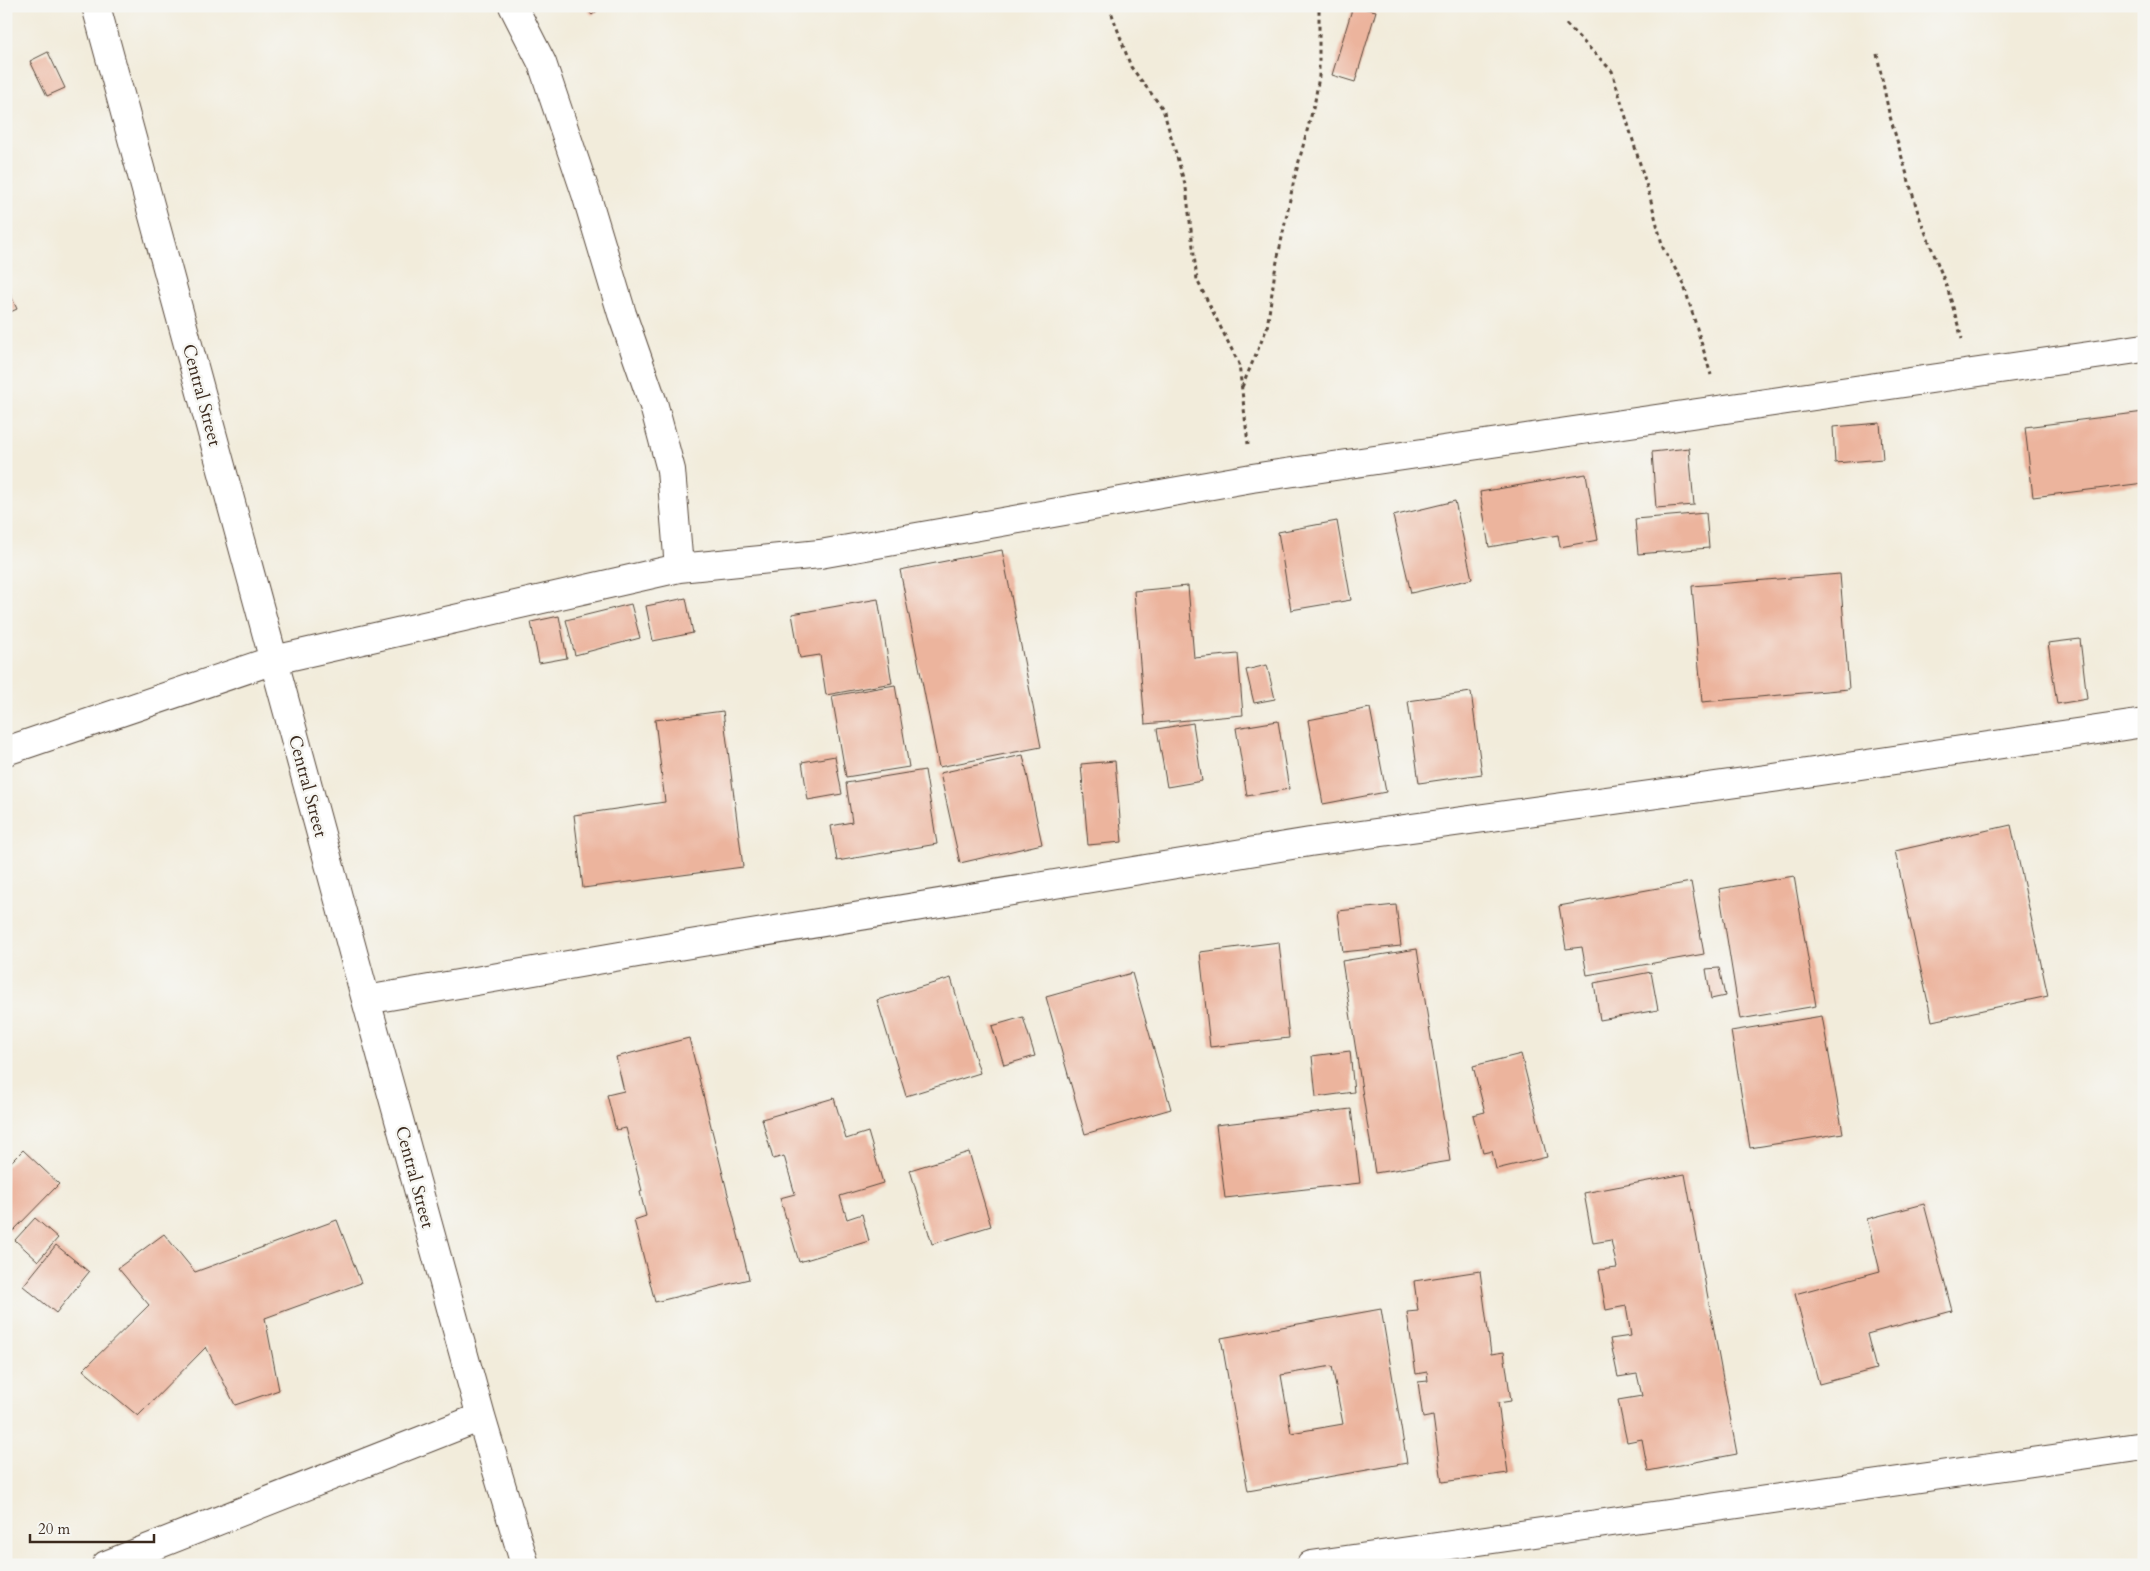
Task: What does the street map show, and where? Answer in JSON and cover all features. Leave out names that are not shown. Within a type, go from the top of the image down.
[{"type":"street","name":"Central Street","points":[[96,6],[366,1000],[481,1417],[525,1565]]},
{"type":"street","points":[[513,6],[545,73],[586,194],[622,314],[654,406],[671,470],[679,568]]},
{"type":"street","points":[[6,750],[274,660],[679,568],[820,554],[1252,478],[2144,348]]},
{"type":"street","points":[[366,1000],[672,947],[1310,842],[1773,778],[2144,723]]},
{"type":"street","points":[[106,1565],[481,1417]]},
{"type":"street","points":[[1311,1565],[2144,1446]]},
{"type":"path","points":[[1109,6],[1131,66],[1163,109],[1186,188],[1197,280],[1239,364],[1252,478]]},
{"type":"path","points":[[1241,387],[1268,328],[1275,271],[1294,180],[1315,101],[1319,76],[1319,6]]},
{"type":"path","points":[[1566,24],[1612,71],[1650,197],[1663,248],[1683,282],[1721,410]]},
{"type":"path","points":[[1877,54],[1889,113],[1919,216],[1948,290],[1971,374]]},
{"type":"building","points":[[584,6],[603,6],[592,15]]},
{"type":"building","points":[[1353,6],[1376,11],[1355,82],[1332,75]]},
{"type":"building","points":[[48,52],[65,88],[47,96],[30,61]]},
{"type":"building","points":[[6,285],[17,309],[6,314]]},
{"type":"building","points":[[2144,412],[2144,483],[2033,497],[2025,427]]},
{"type":"building","points":[[1880,423],[1883,459],[1835,463],[1833,427]]},
{"type":"building","points":[[1689,448],[1694,505],[1656,508],[1652,452]]},
{"type":"building","points":[[1586,474],[1598,540],[1560,547],[1558,535],[1489,547],[1480,492]]},
{"type":"building","points":[[1455,501],[1472,579],[1411,593],[1393,516]]},
{"type":"building","points":[[1706,513],[1709,548],[1638,554],[1635,519]]},
{"type":"building","points":[[1337,521],[1351,600],[1291,610],[1278,532]]},
{"type":"building","points":[[1002,550],[1041,747],[939,767],[900,570]]},
{"type":"building","points":[[1840,574],[1849,689],[1702,702],[1692,586]]},
{"type":"building","points":[[1188,586],[1194,658],[1238,654],[1243,715],[1145,724],[1134,591]]},
{"type":"building","points":[[686,598],[693,633],[653,641],[646,606]]},
{"type":"building","points":[[878,599],[892,683],[826,695],[820,655],[800,658],[792,614]]},
{"type":"building","points":[[631,604],[640,638],[575,655],[566,620]]},
{"type":"building","points":[[559,616],[567,658],[539,663],[531,622]]},
{"type":"building","points":[[2080,639],[2087,699],[2057,704],[2048,643]]},
{"type":"building","points":[[1267,665],[1275,699],[1254,703],[1246,670]]},
{"type":"building","points":[[895,685],[909,767],[846,777],[832,696]]},
{"type":"building","points":[[1471,692],[1482,774],[1419,783],[1408,701]]},
{"type":"building","points":[[1370,708],[1386,792],[1323,804],[1308,720]]},
{"type":"building","points":[[723,711],[743,867],[583,888],[574,815],[665,802],[655,720]]},
{"type":"building","points":[[1278,721],[1289,789],[1247,796],[1236,728]]},
{"type":"building","points":[[1193,723],[1202,781],[1167,787],[1157,729]]},
{"type":"building","points":[[1023,755],[1042,844],[960,863],[940,773]]},
{"type":"building","points":[[835,756],[842,794],[808,800],[802,762]]},
{"type":"building","points":[[1115,761],[1122,842],[1088,845],[1081,764]]},
{"type":"building","points":[[925,770],[937,844],[837,861],[831,826],[852,822],[846,783]]},
{"type":"building","points":[[2011,825],[2048,996],[1932,1021],[1895,851]]},
{"type":"building","points":[[1794,876],[1816,1006],[1740,1019],[1719,889]]},
{"type":"building","points":[[1691,882],[1704,954],[1587,975],[1582,947],[1566,949],[1559,906]]},
{"type":"building","points":[[1396,905],[1401,946],[1343,952],[1338,911]]},
{"type":"building","points":[[1279,942],[1289,1038],[1210,1047],[1200,952]]},
{"type":"building","points":[[1417,949],[1450,1161],[1375,1173],[1342,961]]},
{"type":"building","points":[[1719,968],[1725,996],[1711,999],[1706,969]]},
{"type":"building","points":[[1651,972],[1658,1010],[1600,1020],[1594,983]]},
{"type":"building","points":[[1132,973],[1171,1109],[1085,1134],[1046,997]]},
{"type":"building","points":[[951,978],[980,1073],[906,1096],[877,1000]]},
{"type":"building","points":[[1822,1016],[1843,1133],[1750,1148],[1731,1031]]},
{"type":"building","points":[[1023,1017],[1035,1056],[1004,1065],[992,1026]]},
{"type":"building","points":[[689,1038],[749,1279],[655,1302],[634,1220],[646,1216],[640,1192],[642,1191],[626,1128],[616,1130],[607,1095],[624,1091],[616,1057]]},
{"type":"building","points":[[1350,1051],[1354,1092],[1316,1097],[1312,1056]]},
{"type":"building","points":[[1521,1054],[1547,1157],[1496,1169],[1492,1151],[1483,1153],[1473,1115],[1485,1112],[1473,1066]]},
{"type":"building","points":[[834,1098],[846,1139],[868,1132],[883,1183],[840,1196],[847,1219],[862,1214],[869,1241],[799,1262],[780,1198],[795,1194],[784,1156],[773,1159],[762,1119]]},
{"type":"building","points":[[1351,1109],[1360,1183],[1225,1198],[1216,1125]]},
{"type":"building","points":[[23,1150],[59,1184],[12,1232],[6,1227],[6,1167]]},
{"type":"building","points":[[969,1152],[991,1226],[932,1244],[910,1170]]},
{"type":"building","points":[[1685,1174],[1737,1454],[1648,1471],[1642,1439],[1627,1442],[1618,1400],[1642,1396],[1637,1374],[1618,1377],[1610,1339],[1631,1336],[1626,1306],[1606,1310],[1599,1270],[1617,1268],[1611,1240],[1593,1243],[1584,1193]]},
{"type":"building","points":[[1924,1204],[1952,1311],[1867,1334],[1876,1369],[1819,1384],[1795,1294],[1880,1271],[1867,1219]]},
{"type":"building","points":[[35,1218],[58,1238],[38,1261],[15,1240]]},
{"type":"building","points":[[337,1220],[361,1283],[265,1318],[279,1390],[235,1405],[206,1347],[138,1416],[83,1370],[149,1305],[118,1268],[164,1234],[195,1272]]},
{"type":"building","points":[[56,1245],[89,1272],[56,1313],[23,1286]]},
{"type":"building","points":[[1480,1271],[1491,1354],[1504,1352],[1511,1401],[1498,1403],[1508,1473],[1442,1482],[1433,1416],[1423,1418],[1418,1382],[1428,1381],[1427,1372],[1416,1374],[1407,1312],[1418,1311],[1414,1281]]},
{"type":"building","points":[[1381,1309],[1407,1463],[1248,1491],[1221,1338]],"holes":[[[1332,1366],[1343,1424],[1291,1433],[1281,1375]]]},
{"type":"building","points":[[2011,1562],[2012,1565],[1982,1565],[1982,1563]]}]
